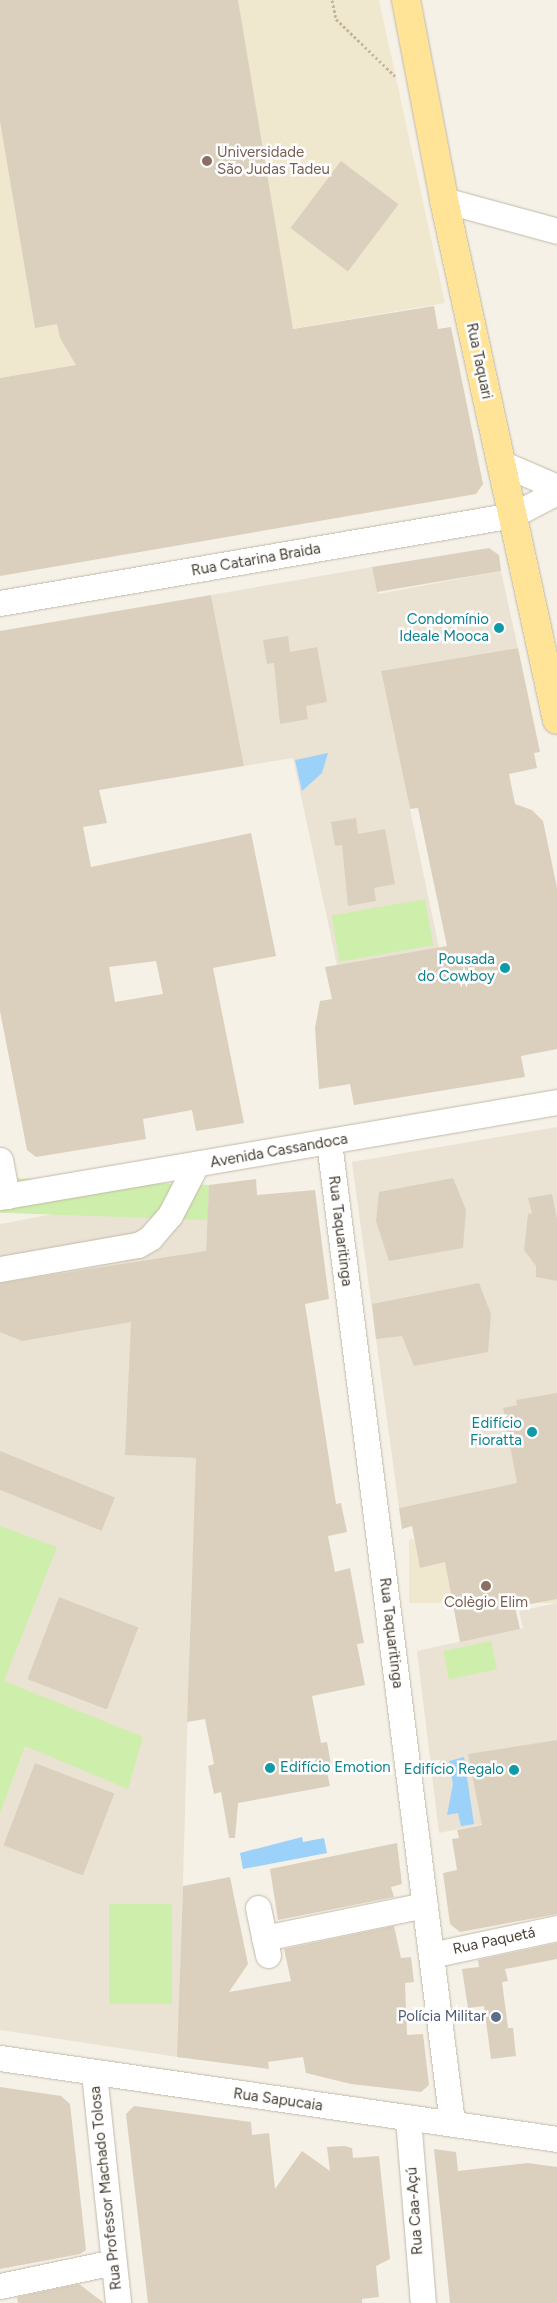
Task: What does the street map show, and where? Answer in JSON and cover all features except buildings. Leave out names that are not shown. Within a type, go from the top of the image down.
[{"type":"main road","name":"Rua Taquari","points":[[406,0],[444,200],[557,720]]},
{"type":"street","points":[[444,200],[557,231]]},
{"type":"street","points":[[501,463],[557,487]]},
{"type":"street","name":"Rua Catarina Braida","points":[[0,603],[513,516],[557,492]]},
{"type":"street","name":"Avenida Cassandoca","points":[[3,1196],[196,1165],[557,1102]]},
{"type":"street","name":"Rua Taquaritinga","points":[[329,1142],[452,2123]]},
{"type":"street","points":[[0,1160],[3,1196]]},
{"type":"street","points":[[0,1269],[138,1245],[150,1238],[170,1215],[196,1165]]},
{"type":"street","points":[[258,1908],[266,1946],[426,1905]]},
{"type":"street","name":"Rua Paquetá","points":[[432,1954],[557,1928]]},
{"type":"street","name":"Rua Sapucaia","points":[[0,2058],[557,2139]]},
{"type":"street","name":"Rua Professor Machado Tolosa","points":[[94,2073],[118,2303]]},
{"type":"street","name":"Rua Caa-Açú","points":[[408,2118],[423,2303]]},
{"type":"street","points":[[0,2286],[114,2262]]},
{"type":"path","points":[[332,0],[336,19],[399,81]]},
{"type":"shaded area","name":"Universidade São Judas Tadeu","points":[[0,0],[379,0],[445,303],[0,378]]},
{"type":"shaded area","points":[[372,567],[378,594],[501,571],[518,648],[381,671],[439,948],[337,965],[293,758],[244,766],[211,595]]},
{"type":"shaded area","points":[[557,1127],[557,1475],[399,1508],[352,1162]]},
{"type":"shaded area","points":[[209,1185],[191,1601],[178,2057],[0,2030],[0,1224]]},
{"type":"shaded area","name":"Colègio Elim","points":[[409,1539],[557,1539],[557,1603],[409,1603]]},
{"type":"shaded area","points":[[557,1603],[557,1809],[439,1833],[417,1651],[523,1628],[519,1611]]},
{"type":"green space","points":[[425,899],[433,945],[340,962],[331,915]]},
{"type":"green space","points":[[0,1178],[209,1185],[208,1220],[0,1213]]},
{"type":"green space","points":[[0,1526],[57,1547],[4,1681],[143,1737],[128,1789],[25,1746],[0,1813]]},
{"type":"green space","points":[[491,1641],[497,1669],[449,1680],[443,1651]]},
{"type":"green space","points":[[109,1904],[172,1904],[172,2004],[109,2004]]},
{"type":"water","points":[[328,753],[322,773],[302,791],[295,760]]},
{"type":"water","points":[[464,1757],[474,1824],[461,1826],[458,1813],[447,1815],[453,1784],[449,1761]]},
{"type":"water","points":[[302,1837],[303,1842],[324,1838],[327,1853],[243,1869],[240,1853]]},
{"type":"place","name":"Universidade São Judas Tadeu","points":[[207,161]]},
{"type":"place","name":"Condomínio Ideale Mooca","points":[[499,628]]},
{"type":"place","name":"Pousada do Cowboy","points":[[505,968]]},
{"type":"place","name":"Edifício Fioratta","points":[[532,1432]]},
{"type":"place","name":"Colègio Elim","points":[[486,1586]]},
{"type":"place","name":"Edifício Emotion","points":[[270,1768]]},
{"type":"place","name":"Edifício Regalo","points":[[514,1770]]},
{"type":"place","name":"Polícia Militar","points":[[496,2017]]}]
